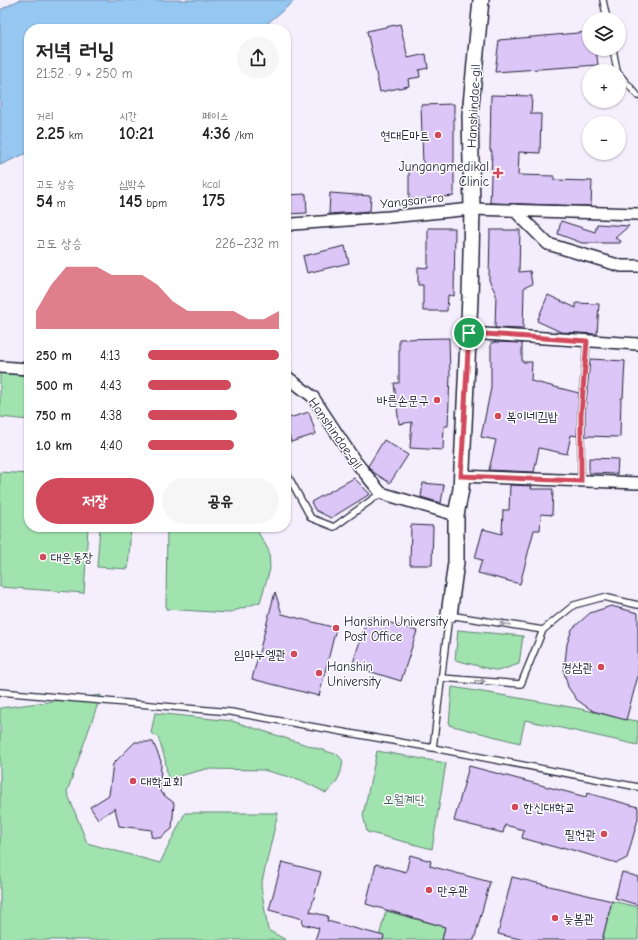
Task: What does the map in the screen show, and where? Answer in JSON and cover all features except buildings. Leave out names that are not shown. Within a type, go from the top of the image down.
[{"type":"street","name":"Hanshindae-gil","points":[[449,616],[456,562],[456,515],[461,489],[469,333],[472,208],[470,115],[482,0]]},
{"type":"street","name":"Yangsan-ro","points":[[291,225],[389,217],[472,208],[638,214]]},
{"type":"street","points":[[514,210],[548,244],[621,266],[638,266]]},
{"type":"street","points":[[469,333],[638,344]]},
{"type":"street","points":[[0,367],[24,369]]},
{"type":"street","name":"Hanshindae-gil","points":[[291,380],[313,397],[355,461],[381,493]]},
{"type":"street","points":[[461,476],[638,483]]},
{"type":"street","points":[[381,493],[456,515]]},
{"type":"lane","points":[[604,0],[606,12]]},
{"type":"lane","points":[[626,82],[638,96]]},
{"type":"lane","points":[[581,481],[581,415],[587,341]]},
{"type":"lane","points":[[291,481],[312,518],[334,527],[381,493]]},
{"type":"lane","points":[[441,678],[521,684],[543,630],[574,606],[604,597],[638,605]]},
{"type":"lane","points":[[433,748],[449,616],[543,630]]},
{"type":"lane","points":[[0,692],[231,712],[433,748],[638,787]]},
{"type":"green space","points":[[0,373],[24,375],[24,419],[0,417]]},
{"type":"green space","name":"대운동장","points":[[0,472],[24,474],[24,532],[88,532],[84,593],[0,587]]},
{"type":"green space","points":[[100,532],[131,532],[128,569],[97,567]]},
{"type":"green space","points":[[167,532],[258,532],[269,551],[270,569],[260,602],[228,613],[166,609]]},
{"type":"green space","points":[[458,630],[523,636],[519,664],[498,671],[455,660]]},
{"type":"green space","points":[[452,687],[565,706],[638,721],[638,745],[525,720],[520,743],[449,725]]},
{"type":"green space","points":[[101,695],[67,792],[87,843],[160,863],[185,813],[278,813],[261,886],[268,930],[286,940],[0,940],[0,708]]},
{"type":"green space","points":[[155,713],[232,721],[338,755],[343,761],[341,771],[336,783],[326,793],[301,780],[263,770],[206,769],[168,779],[165,759],[158,737],[151,733]]},
{"type":"green space","name":"오월계단","points":[[377,751],[446,763],[432,849],[367,832],[363,815]]},
{"type":"green space","points":[[612,901],[638,907],[638,940],[602,940]]},
{"type":"green space","points":[[386,911],[445,927],[442,940],[378,940]]},
{"type":"water","points":[[19,0],[295,0],[267,24],[24,24],[24,154],[0,165],[0,10]]},
{"type":"place","name":"현대E마트","points":[[438,135]]},
{"type":"place","name":"Jungangmedikal Clinic","points":[[498,173]]},
{"type":"place","name":"바른손문구","points":[[437,400]]},
{"type":"place","name":"복이네김밥","points":[[498,416]]},
{"type":"place","name":"대운동장","points":[[43,557]]},
{"type":"place","name":"Hanshin University Post Office","points":[[336,628]]},
{"type":"place","name":"임마누엘관","points":[[294,654]]},
{"type":"place","name":"경삼관","points":[[601,667]]},
{"type":"place","name":"Hanshin University","points":[[319,673]]},
{"type":"place","name":"대학교회","points":[[133,781]]},
{"type":"place","name":"한신대학교","points":[[515,807]]},
{"type":"place","name":"필헌관","points":[[604,834]]},
{"type":"place","name":"만우관","points":[[429,890]]},
{"type":"place","name":"늦봄관","points":[[555,918]]},
{"type":"route","points":[[469,333],[587,341],[581,415],[581,481],[461,476],[469,333]]}]
